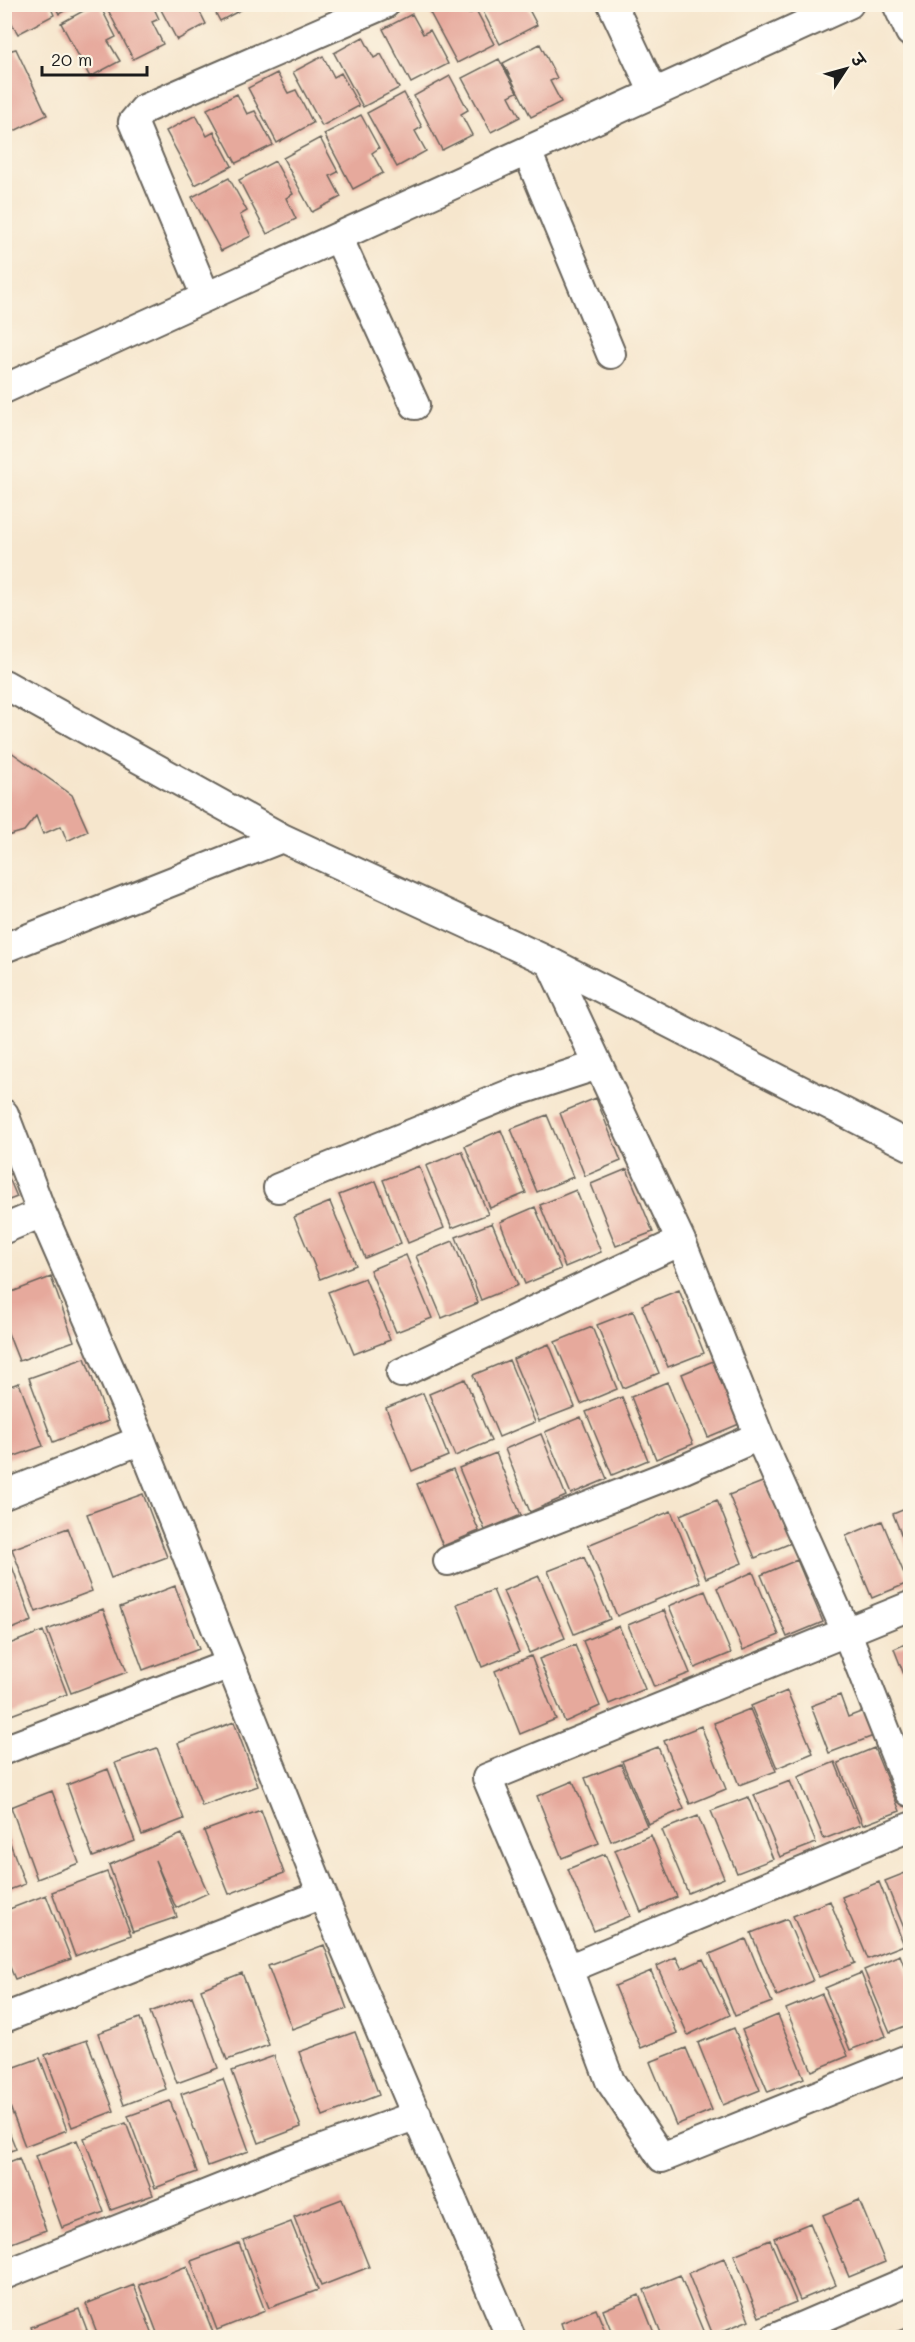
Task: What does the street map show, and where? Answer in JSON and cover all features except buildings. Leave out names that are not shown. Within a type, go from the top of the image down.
[{"type":"street","points":[[206,297],[133,122],[144,109],[385,4]]},
{"type":"street","points":[[612,4],[654,93]]},
{"type":"street","points":[[4,389],[654,93],[807,13],[849,4]]},
{"type":"street","points":[[897,4],[910,32]]},
{"type":"street","points":[[527,152],[611,354]]},
{"type":"street","points":[[339,237],[415,405]]},
{"type":"street","points":[[4,684],[282,838],[550,962],[910,1146]]},
{"type":"street","points":[[4,948],[282,838]]},
{"type":"street","points":[[550,962],[681,1241],[759,1436],[846,1631],[910,1792]]},
{"type":"street","points":[[278,1188],[512,1093],[598,1065]]},
{"type":"street","points":[[4,1114],[42,1213],[141,1440],[322,1894],[511,2337]]},
{"type":"street","points":[[4,1229],[42,1213]]},
{"type":"street","points":[[401,1373],[681,1241]]},
{"type":"street","points":[[447,1562],[684,1469],[759,1436]]},
{"type":"street","points":[[4,1495],[141,1440]]},
{"type":"street","points":[[910,1606],[487,1778],[568,1969],[610,2081],[662,2158],[910,2058]]},
{"type":"street","points":[[4,1750],[230,1665]]},
{"type":"street","points":[[568,1969],[910,1827]]},
{"type":"street","points":[[4,2018],[322,1894]]},
{"type":"street","points":[[4,2275],[266,2170],[417,2115]]},
{"type":"street","points":[[775,2337],[910,2280]]}]
